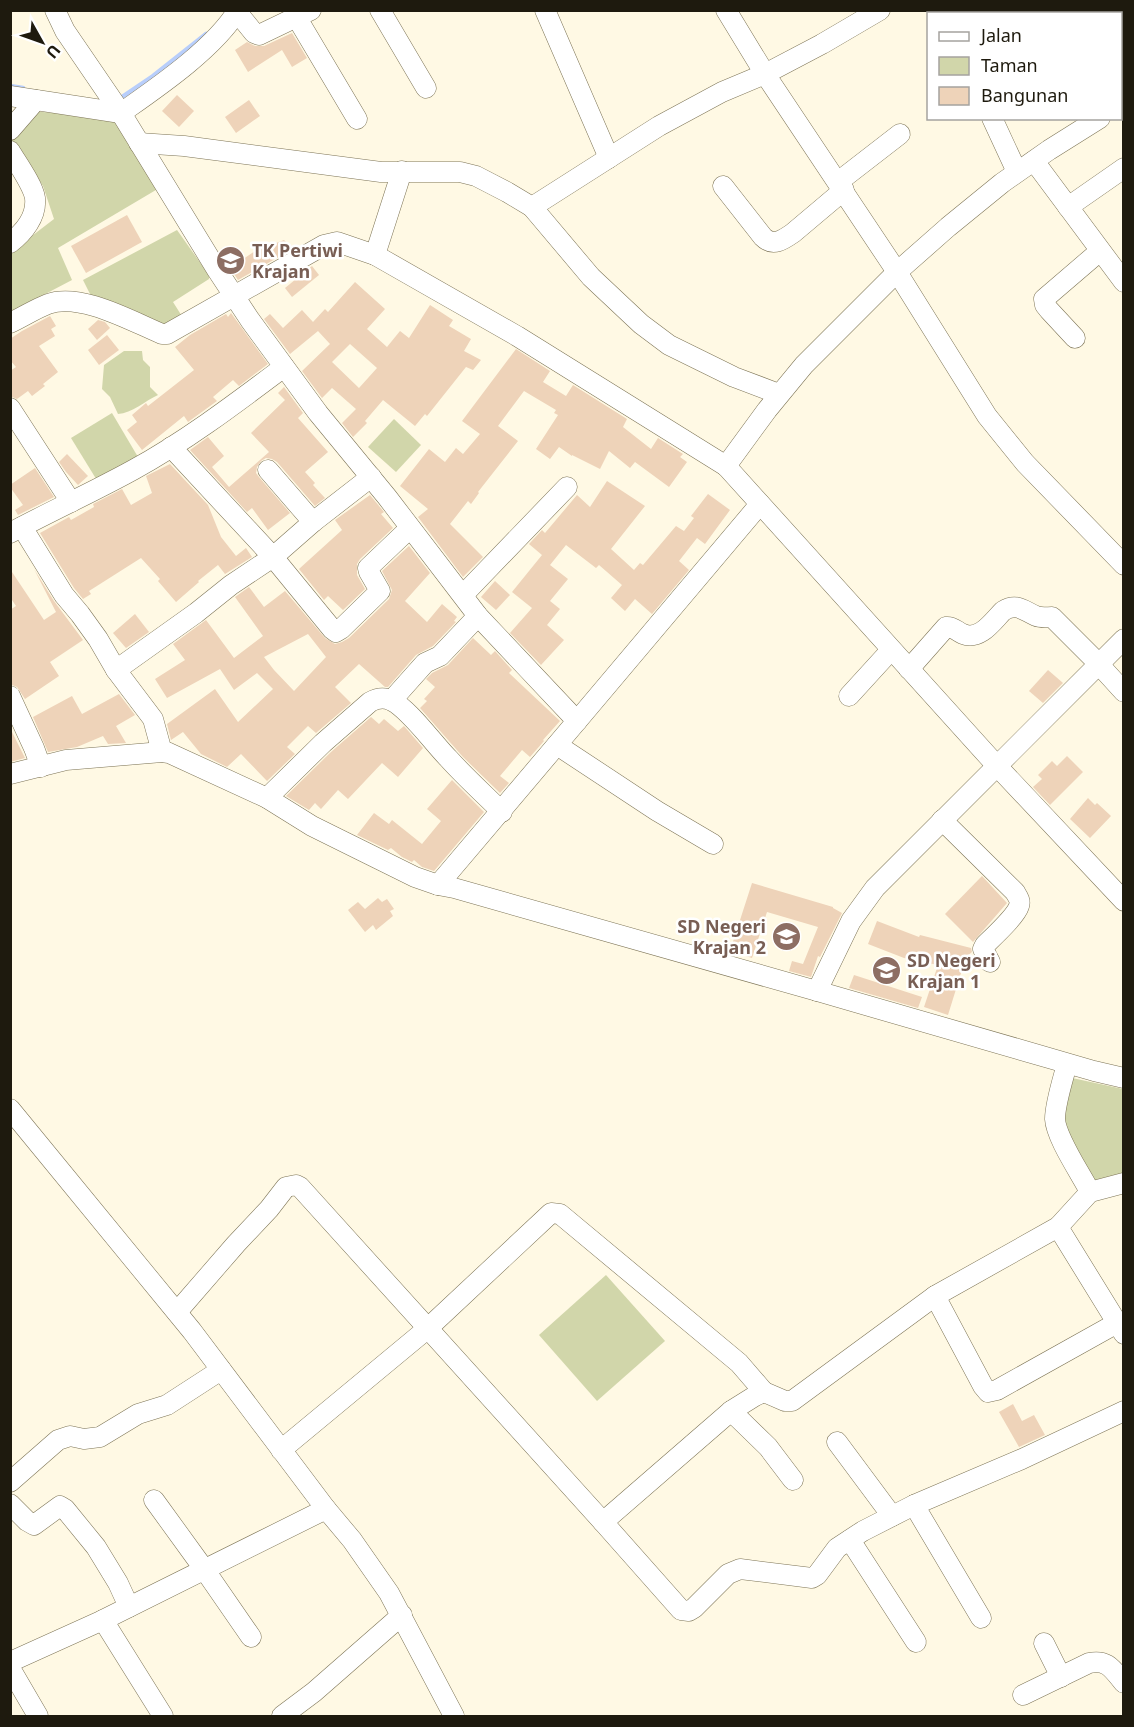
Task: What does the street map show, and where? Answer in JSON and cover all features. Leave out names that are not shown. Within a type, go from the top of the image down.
[{"type":"street","points":[[55,10],[66,31],[116,105],[234,295],[284,367],[477,616],[577,721]]},
{"type":"street","points":[[380,10],[426,88]]},
{"type":"street","points":[[545,10],[609,158]]},
{"type":"street","points":[[726,10],[765,74],[897,272],[993,425],[1068,510],[1124,565]]},
{"type":"street","points":[[532,207],[659,126],[722,92],[765,74],[880,10]]},
{"type":"street","points":[[10,96],[116,105],[181,68],[227,27],[238,11],[254,33],[259,35],[304,14],[357,119]]},
{"type":"street","points":[[10,130],[36,100]]},
{"type":"street","points":[[993,120],[1017,172]]},
{"type":"street","points":[[726,466],[804,364],[897,272],[1002,183],[1097,120]]},
{"type":"street","points":[[723,186],[763,237],[769,242],[775,242],[793,233],[841,186],[900,134]]},
{"type":"street","points":[[139,143],[184,146],[381,172],[460,172],[476,176],[532,207],[591,277],[641,324],[669,345],[734,377],[779,394]]},
{"type":"street","points":[[10,151],[31,187],[35,199],[28,225],[10,243]]},
{"type":"street","points":[[1034,161],[1124,282]]},
{"type":"street","points":[[1068,207],[1124,168]]},
{"type":"street","points":[[375,255],[402,171]]},
{"type":"street","points":[[10,323],[49,303],[77,301],[167,334],[328,243],[337,242],[375,255],[517,336],[726,466],[997,766],[1124,901]]},
{"type":"street","points":[[1075,338],[1045,305],[1044,299],[1101,251]]},
{"type":"street","points":[[162,752],[153,718],[116,670],[86,622],[16,530],[134,470],[239,401],[284,367]]},
{"type":"street","points":[[10,408],[72,502]]},
{"type":"street","points":[[171,447],[273,558],[336,632],[379,593],[379,587],[368,568],[410,528]]},
{"type":"street","points":[[268,470],[314,522]]},
{"type":"street","points":[[116,670],[231,585],[273,558],[370,477]]},
{"type":"street","points":[[463,595],[567,487]]},
{"type":"street","points":[[438,885],[760,504]]},
{"type":"street","points":[[909,669],[945,627],[951,626],[969,635],[976,634],[983,631],[1007,608],[1016,607],[1038,617],[1052,617],[1124,692]]},
{"type":"street","points":[[392,700],[425,663],[440,656],[477,616]]},
{"type":"street","points":[[818,991],[854,916],[875,888],[1124,639]]},
{"type":"street","points":[[849,696],[891,650]]},
{"type":"street","points":[[10,696],[41,767]]},
{"type":"street","points":[[267,798],[323,743],[376,698],[392,700],[502,812]]},
{"type":"street","points":[[557,745],[657,811],[713,844]]},
{"type":"street","points":[[10,774],[66,760],[162,752],[267,798],[312,826],[415,877],[438,885],[818,991],[1067,1064],[1124,1078]]},
{"type":"street","points":[[942,820],[1015,892],[1019,899],[1015,913],[985,945],[984,951],[990,962]]},
{"type":"street","points":[[1067,1064],[1055,1120],[1063,1143],[1090,1192]]},
{"type":"street","points":[[10,1109],[177,1312],[352,1540],[385,1586],[402,1615],[454,1716]]},
{"type":"street","points":[[281,1450],[427,1329],[548,1216],[556,1213],[739,1363],[764,1392],[785,1401],[792,1401],[935,1296],[1058,1227],[1090,1192],[1124,1183]]},
{"type":"street","points":[[177,1312],[286,1187],[296,1185],[300,1187],[684,1611],[694,1608],[728,1574],[740,1569],[807,1578],[817,1575],[837,1548],[863,1531],[914,1505],[1022,1459],[1124,1411]]},
{"type":"street","points":[[935,1296],[988,1392],[997,1390],[1120,1329],[1058,1227]]},
{"type":"street","points":[[10,1482],[58,1440],[70,1436],[84,1439],[100,1437],[138,1414],[167,1405],[221,1370]]},
{"type":"street","points":[[603,1522],[731,1411],[764,1392]]},
{"type":"street","points":[[731,1411],[768,1448],[794,1480]]},
{"type":"street","points":[[837,1442],[892,1516]]},
{"type":"street","points":[[154,1500],[251,1637]]},
{"type":"street","points":[[10,1504],[34,1525],[60,1506],[65,1509],[96,1547],[118,1583],[129,1607]]},
{"type":"street","points":[[914,1505],[981,1618]]},
{"type":"street","points":[[10,1662],[103,1620],[326,1509]]},
{"type":"street","points":[[850,1540],[916,1642]]},
{"type":"street","points":[[282,1716],[314,1692],[402,1615]]},
{"type":"street","points":[[103,1620],[164,1716]]},
{"type":"street","points":[[1044,1643],[1061,1677]]},
{"type":"street","points":[[1023,1695],[1097,1661],[1111,1667],[1124,1683]]},
{"type":"street","points":[[10,1668],[38,1716]]},
{"type":"green space","points":[[32,111],[109,118],[116,121],[161,187],[58,248],[72,280],[11,312],[11,252],[54,219],[43,186],[11,142],[10,130]]},
{"type":"green space","points":[[177,230],[209,275],[209,279],[173,302],[185,321],[164,331],[94,302],[83,280]]},
{"type":"green space","points":[[124,351],[142,351],[143,360],[150,367],[150,387],[158,395],[133,409],[118,414],[110,397],[102,389],[104,365]]},
{"type":"green space","points":[[112,413],[138,457],[98,482],[71,438]]},
{"type":"green space","points":[[394,419],[421,445],[396,472],[368,447]]},
{"type":"green space","points":[[1063,1076],[1123,1089],[1123,1182],[1101,1190],[1049,1111]]},
{"type":"green space","points":[[606,1275],[665,1341],[597,1401],[539,1335]]},
{"type":"building","points":[[292,33],[307,58],[292,67],[282,50],[248,72],[235,50],[247,42],[255,46],[264,46]]},
{"type":"building","points":[[177,95],[194,111],[179,127],[162,111]]},
{"type":"building","points":[[249,100],[260,116],[236,133],[225,117]]},
{"type":"building","points":[[127,215],[142,242],[86,273],[71,246]]},
{"type":"building","points":[[284,240],[293,249],[238,280],[230,268],[255,251]]},
{"type":"building","points":[[312,266],[319,275],[292,297],[285,288]]},
{"type":"building","points":[[355,282],[385,309],[367,329],[387,347],[400,331],[409,338],[430,305],[453,320],[449,326],[471,339],[464,351],[481,360],[473,370],[466,367],[427,416],[425,414],[415,426],[383,400],[365,421],[367,423],[353,437],[342,423],[356,409],[332,388],[322,398],[302,371],[330,344],[318,331],[290,354],[264,319],[270,314],[283,328],[302,310],[313,322],[325,309],[328,312]],"holes":[[[350,344],[377,368],[359,388],[332,362]]]},
{"type":"building","points":[[231,313],[268,364],[239,386],[233,380],[213,397],[217,401],[188,422],[184,416],[142,450],[127,430],[137,422],[132,415],[146,403],[148,406],[194,370],[175,347],[190,335],[226,314],[228,317]]},
{"type":"building","points":[[50,316],[56,326],[51,329],[55,336],[39,346],[58,372],[32,396],[28,391],[17,399],[10,396],[10,371],[16,367],[10,360],[10,339]]},
{"type":"building","points":[[98,320],[105,322],[110,328],[97,340],[88,329]]},
{"type":"building","points":[[107,335],[119,350],[99,365],[88,350]]},
{"type":"building","points":[[516,349],[550,371],[543,382],[566,396],[573,385],[627,419],[623,427],[651,449],[658,438],[683,454],[680,457],[687,462],[669,487],[635,462],[630,468],[609,451],[600,469],[559,447],[550,459],[536,449],[558,415],[554,413],[556,410],[524,391],[498,426],[518,441],[471,504],[468,501],[450,524],[483,557],[463,577],[418,517],[428,509],[400,486],[429,449],[445,462],[456,448],[463,454],[480,434],[462,421]]},
{"type":"building","points":[[284,387],[303,413],[298,418],[328,452],[305,472],[325,498],[315,506],[277,462],[266,458],[257,467],[256,473],[290,513],[268,530],[252,508],[247,512],[190,450],[208,437],[224,456],[212,467],[229,487],[269,452],[251,433],[285,400],[278,393]]},
{"type":"building","points":[[67,454],[88,476],[78,485],[59,462]]},
{"type":"building","points":[[170,464],[208,505],[221,537],[236,556],[246,548],[252,557],[225,574],[218,565],[176,602],[141,558],[89,591],[91,594],[83,599],[40,533],[69,517],[71,520],[94,507],[93,504],[122,489],[131,505],[152,493],[146,476]]},
{"type":"building","points":[[35,468],[54,497],[18,515],[15,510],[23,505],[10,485]]},
{"type":"building","points":[[607,481],[645,506],[611,549],[634,570],[640,563],[643,565],[676,526],[684,531],[694,518],[691,516],[708,494],[730,510],[705,544],[697,538],[679,561],[689,570],[652,614],[635,599],[625,611],[611,598],[622,585],[599,565],[596,568],[566,545],[550,565],[568,579],[550,601],[560,609],[547,625],[564,640],[541,665],[510,633],[532,608],[512,592],[542,555],[529,544],[542,530],[545,533],[577,495],[590,507]]},
{"type":"building","points":[[370,495],[384,512],[381,514],[393,528],[360,559],[357,564],[357,575],[365,589],[343,610],[328,596],[324,600],[299,569],[342,530],[335,520]]},
{"type":"building","points":[[409,546],[430,573],[405,601],[427,622],[442,604],[457,617],[454,621],[456,622],[433,646],[416,655],[388,687],[385,687],[359,664],[335,687],[351,703],[316,733],[308,726],[287,747],[295,754],[267,781],[241,754],[227,767],[201,754],[183,732],[171,740],[167,724],[215,689],[238,722],[273,689],[257,673],[234,690],[220,669],[167,698],[155,679],[185,660],[173,644],[206,620],[234,658],[263,636],[235,597],[249,587],[264,607],[285,591],[325,638],[335,644],[342,642],[389,599],[392,590],[382,571]],"holes":[[[308,634],[326,657],[294,691],[264,657]]]},
{"type":"building","points":[[10,569],[44,620],[56,612],[34,569],[83,640],[50,662],[59,676],[25,699],[17,687],[10,684],[10,610],[16,606],[10,597]]},
{"type":"building","points":[[495,581],[510,595],[496,610],[481,597]]},
{"type":"building","points":[[135,614],[149,632],[126,648],[113,633]]},
{"type":"building","points":[[473,638],[491,655],[495,651],[512,670],[509,673],[560,721],[530,757],[522,750],[500,776],[509,783],[500,793],[463,757],[420,708],[427,701],[424,699],[435,687],[426,679],[432,673],[448,665]]},
{"type":"building","points":[[1048,670],[1063,683],[1043,703],[1029,691]]},
{"type":"building","points":[[119,694],[135,715],[116,726],[126,743],[108,744],[103,736],[77,747],[48,752],[33,717],[72,696],[82,714]]},
{"type":"building","points":[[371,717],[379,724],[384,719],[398,731],[404,726],[423,748],[398,777],[382,763],[348,799],[338,790],[321,809],[315,803],[309,810],[286,796],[331,752]]},
{"type":"building","points":[[10,728],[25,758],[10,762]]},
{"type":"building","points":[[1067,756],[1083,772],[1050,805],[1033,787],[1042,779],[1038,775],[1052,761],[1057,766]]},
{"type":"building","points":[[452,780],[484,812],[434,871],[422,867],[414,860],[412,862],[402,857],[391,848],[388,850],[357,835],[374,813],[389,824],[392,820],[422,844],[441,821],[427,809]]},
{"type":"building","points":[[1088,798],[1111,816],[1090,838],[1070,819]]},
{"type":"building","points":[[982,876],[1007,903],[973,942],[945,914]]},
{"type":"building","points":[[752,883],[833,907],[842,913],[820,957],[818,956],[811,977],[789,971],[792,961],[803,964],[818,927],[767,912],[752,958],[730,951]]},
{"type":"building","points":[[378,898],[382,902],[387,899],[394,909],[390,911],[393,916],[376,930],[373,925],[365,932],[348,910],[358,902],[365,909]]},
{"type":"building","points":[[877,921],[919,937],[920,935],[971,948],[972,952],[966,957],[948,1015],[924,1007],[938,965],[904,958],[868,944]]},
{"type":"building","points":[[854,975],[922,997],[918,1008],[849,988]]},
{"type":"building","points":[[1013,1404],[1022,1421],[1034,1415],[1045,1435],[1019,1447],[999,1412]]},
{"type":"waterway","points":[[119,99],[153,76],[206,34]]},
{"type":"waterway","points":[[10,86],[23,88]]},
{"type":"place","name":"TK Pertiwi Krajan","points":[[231,260]]},
{"type":"place","name":"SD Negeri Krajan 2","points":[[787,936]]},
{"type":"place","name":"SD Negeri Krajan 1","points":[[886,970]]}]
